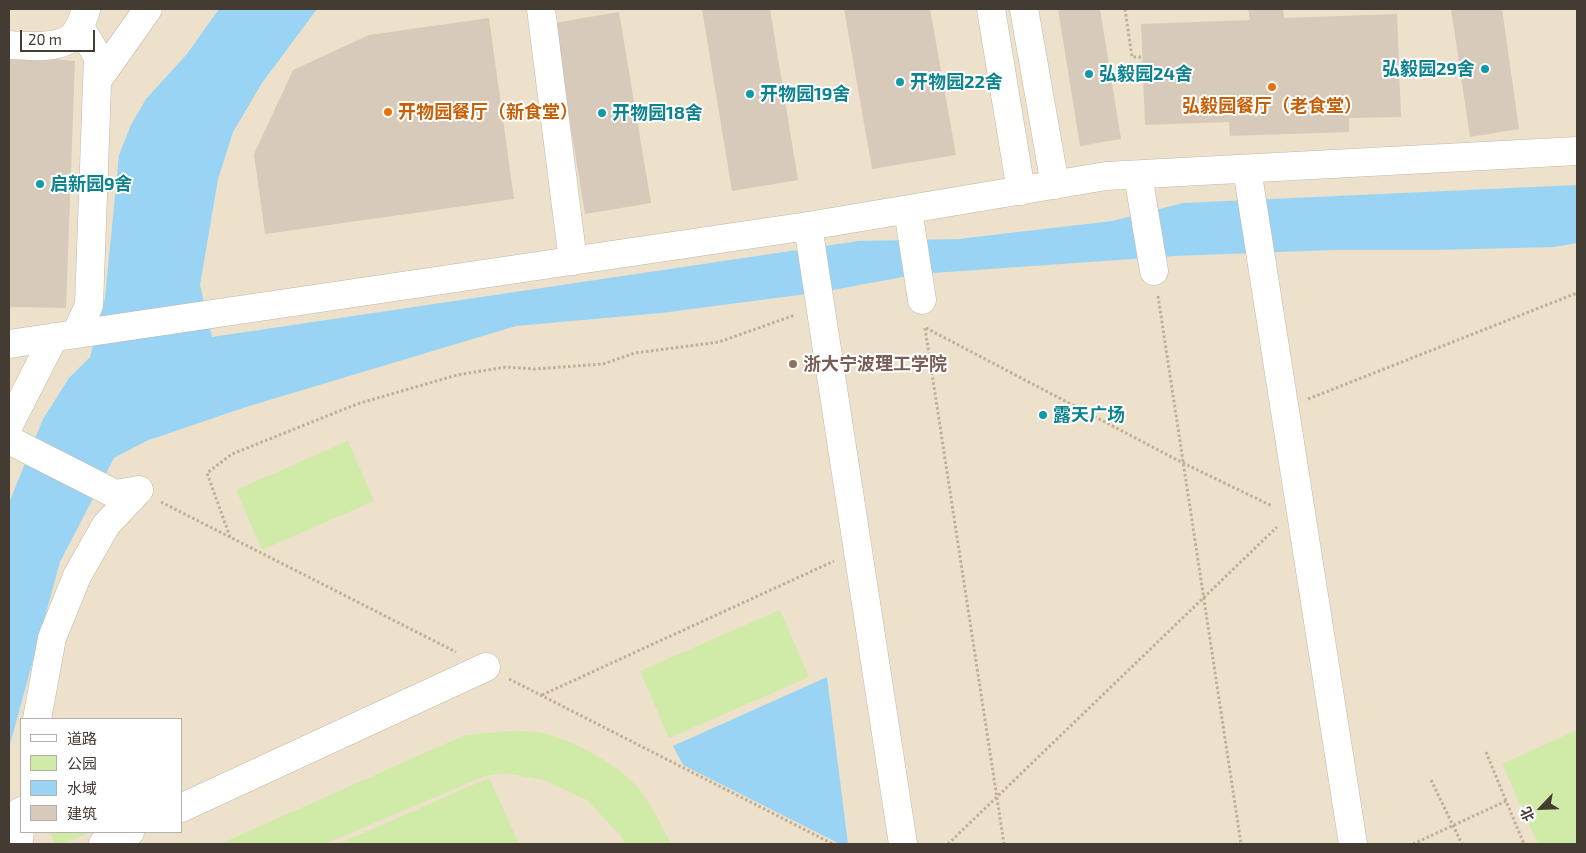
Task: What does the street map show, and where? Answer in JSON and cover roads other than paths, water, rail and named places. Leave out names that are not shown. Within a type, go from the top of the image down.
[{"type":"street","points":[[98,80],[148,9]]},
{"type":"street","points":[[541,9],[573,261]]},
{"type":"street","points":[[991,9],[1021,190]]},
{"type":"street","points":[[1024,9],[1054,185]]},
{"type":"street","points":[[37,718],[52,638],[77,576],[106,525],[139,490],[115,494],[13,437],[65,336],[90,305],[98,57],[83,18]]},
{"type":"street","points":[[9,46],[37,47],[56,44],[72,37],[83,18]]},
{"type":"street","points":[[9,344],[573,261],[909,219],[1021,190],[1106,176],[1140,186],[1248,174],[1577,152]]},
{"type":"street","points":[[1248,174],[1353,844]]},
{"type":"street","points":[[1140,186],[1154,271]]},
{"type":"street","points":[[909,219],[922,300]]},
{"type":"street","points":[[809,233],[903,844]]},
{"type":"street","points":[[182,808],[486,667]]},
{"type":"street","points":[[19,844],[20,828]]},
{"type":"street","points":[[103,844],[128,833]]},
{"type":"water","points":[[219,9],[317,9],[262,83],[233,132],[218,179],[200,285],[212,337],[858,241],[958,239],[1112,221],[1183,203],[1577,185],[1577,243],[1554,247],[1332,250],[1175,256],[919,274],[822,292],[661,313],[516,326],[246,407],[146,441],[114,458],[60,562],[9,748],[9,503],[43,419],[69,378],[90,357],[105,298],[119,155],[131,125],[146,99],[187,54]]},
{"type":"water","points":[[827,677],[848,844],[840,844],[683,765],[673,746]]},
{"type":"place","name":"弘毅园29舍","points":[[1485,69]]},
{"type":"place","name":"弘毅园24舍","points":[[1089,74]]},
{"type":"place","name":"开物园22舍","points":[[900,82]]},
{"type":"place","name":"弘毅园餐厅（老食堂）","points":[[1272,87]]},
{"type":"place","name":"开物园19舍","points":[[750,94]]},
{"type":"place","name":"开物园餐厅（新食堂）","points":[[388,112]]},
{"type":"place","name":"开物园18舍","points":[[602,113]]},
{"type":"place","name":"启新园9舍","points":[[40,184]]},
{"type":"place","name":"浙大宁波理工学院","points":[[793,364]]},
{"type":"place","name":"露天广场","points":[[1043,415]]}]
